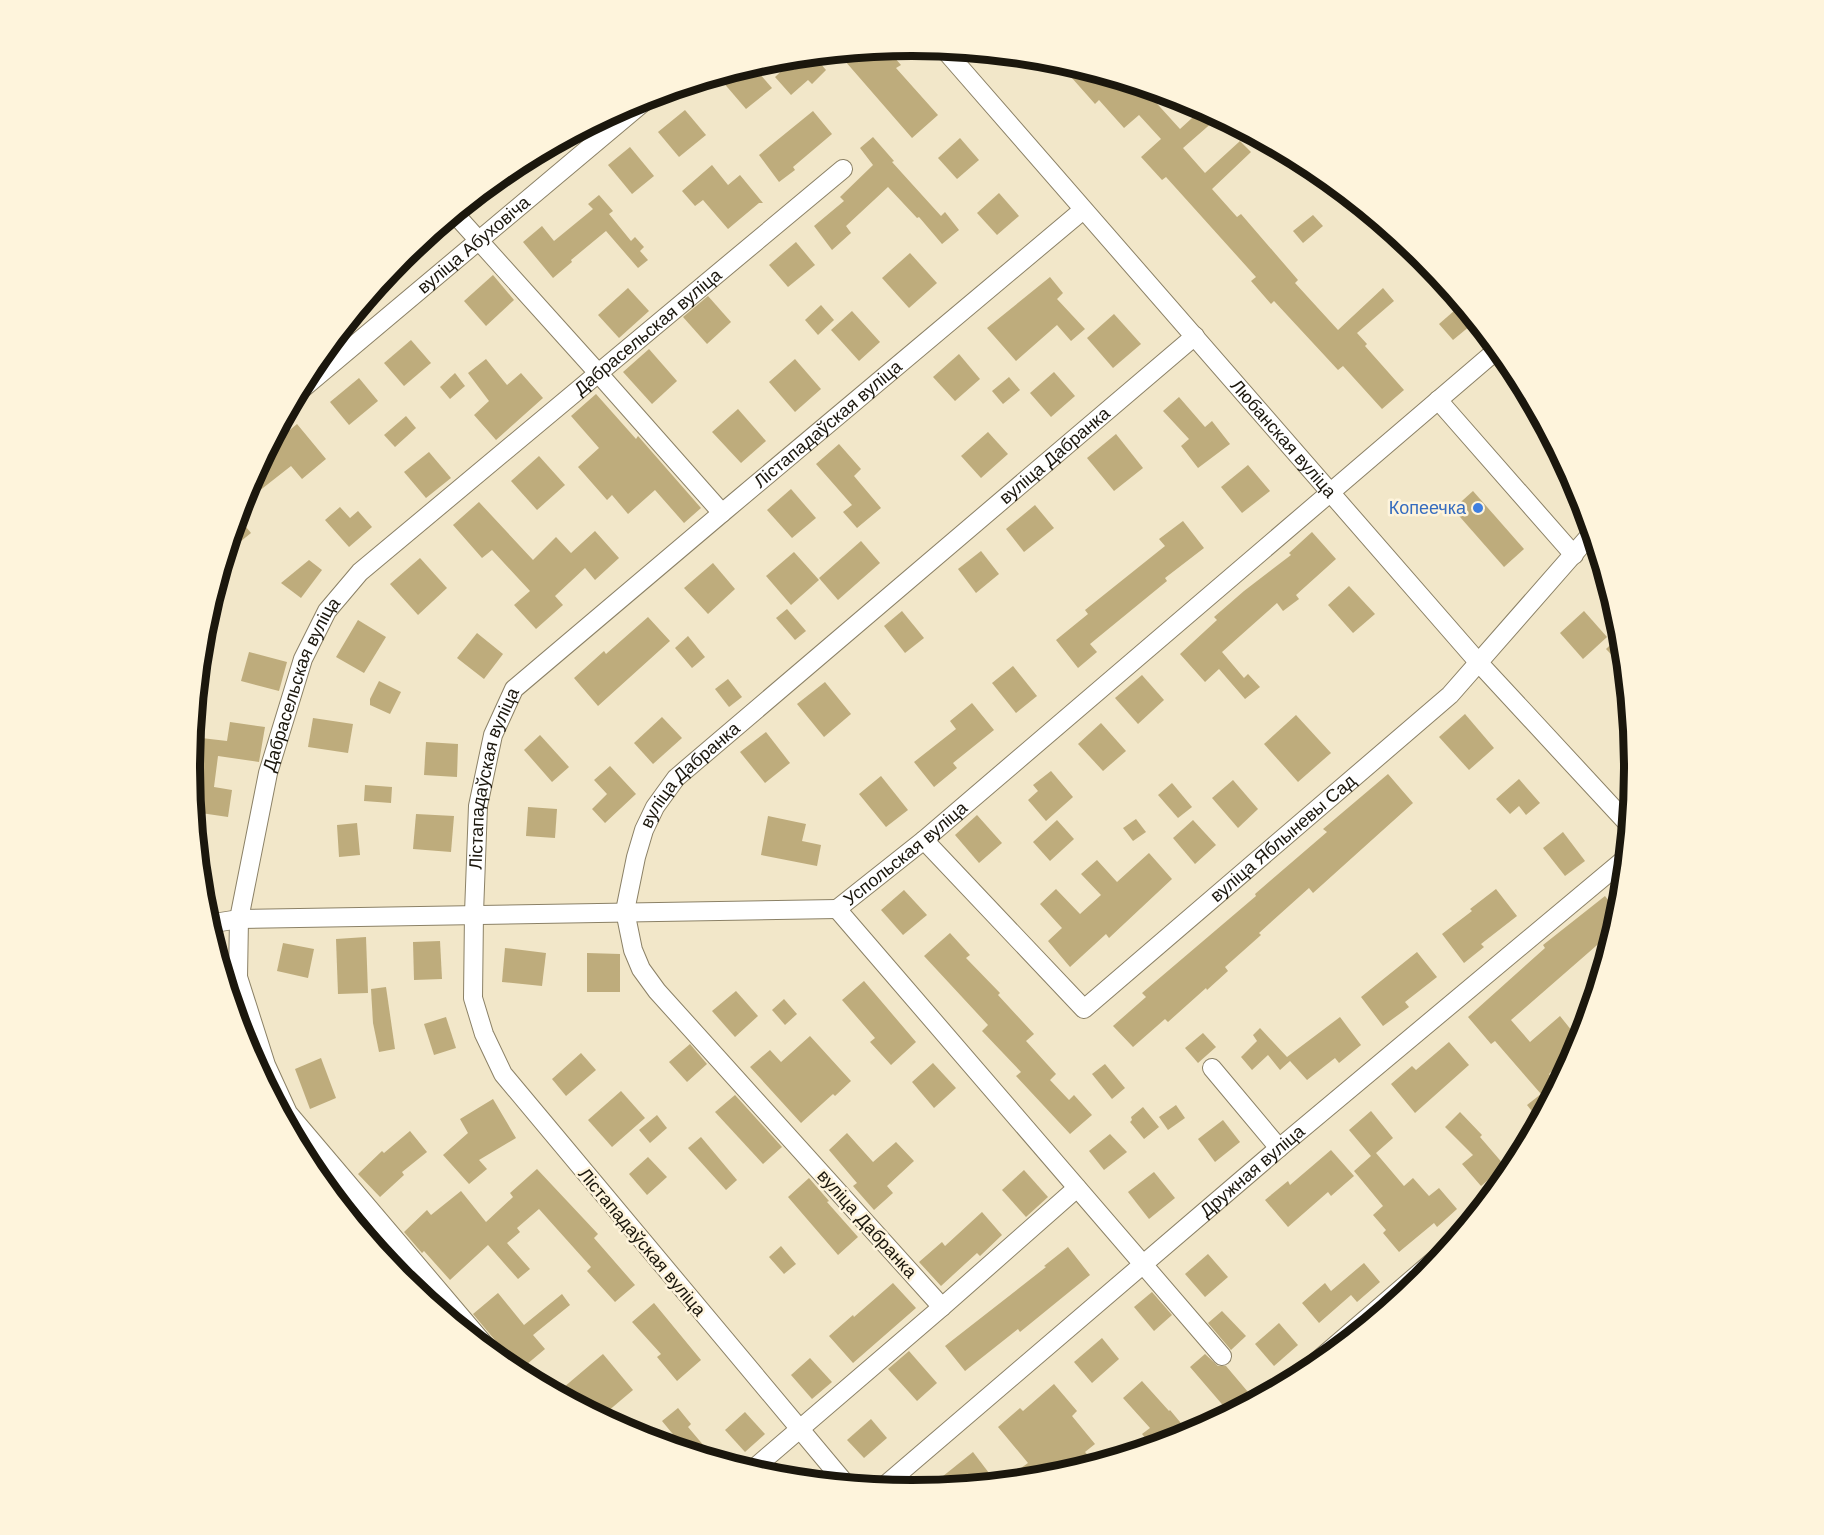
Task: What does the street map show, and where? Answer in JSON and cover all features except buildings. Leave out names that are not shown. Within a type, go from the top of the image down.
[{"type":"street","name":"Любанская вуліца","points":[[951,57],[1479,663],[1622,817]]},
{"type":"street","name":"вуліца Абуховіча","points":[[320,373],[479,242],[627,116]]},
{"type":"street","name":"Дабрасельская вуліца","points":[[278,1092],[266,1065],[238,977],[239,919],[268,773],[303,659],[327,610],[360,572],[843,169]]},
{"type":"street","name":"Лістападаўская вуліца","points":[[838,1475],[502,1074],[484,1034],[473,998],[478,806],[493,735],[514,689],[1083,210]]},
{"type":"street","points":[[459,219],[722,513]]},
{"type":"street","name":"вуліца Дабранка","points":[[942,1308],[657,991],[641,969],[633,950],[626,911],[636,857],[644,830],[655,807],[676,778],[1195,336]]},
{"type":"street","name":"Успольская вуліца","points":[[1222,1356],[837,909],[924,840],[1492,354]]},
{"type":"street","points":[[1438,400],[1574,555]]},
{"type":"street","name":"вуліца Яблыневы Сад","points":[[924,840],[1084,1009],[1450,695],[1586,540]]},
{"type":"street","name":"Дружная вуліца","points":[[892,1479],[1279,1148],[1617,865]]},
{"type":"street","points":[[218,922],[239,919],[474,913],[837,909]]},
{"type":"street","points":[[1212,1068],[1279,1148]]},
{"type":"street","name":"Дабрасельская вуліца","points":[[292,1118],[461,1317]]},
{"type":"street","points":[[760,1463],[942,1308],[1077,1188]]},
{"type":"place","name":"Копеечка","points":[[1478,508]]}]
